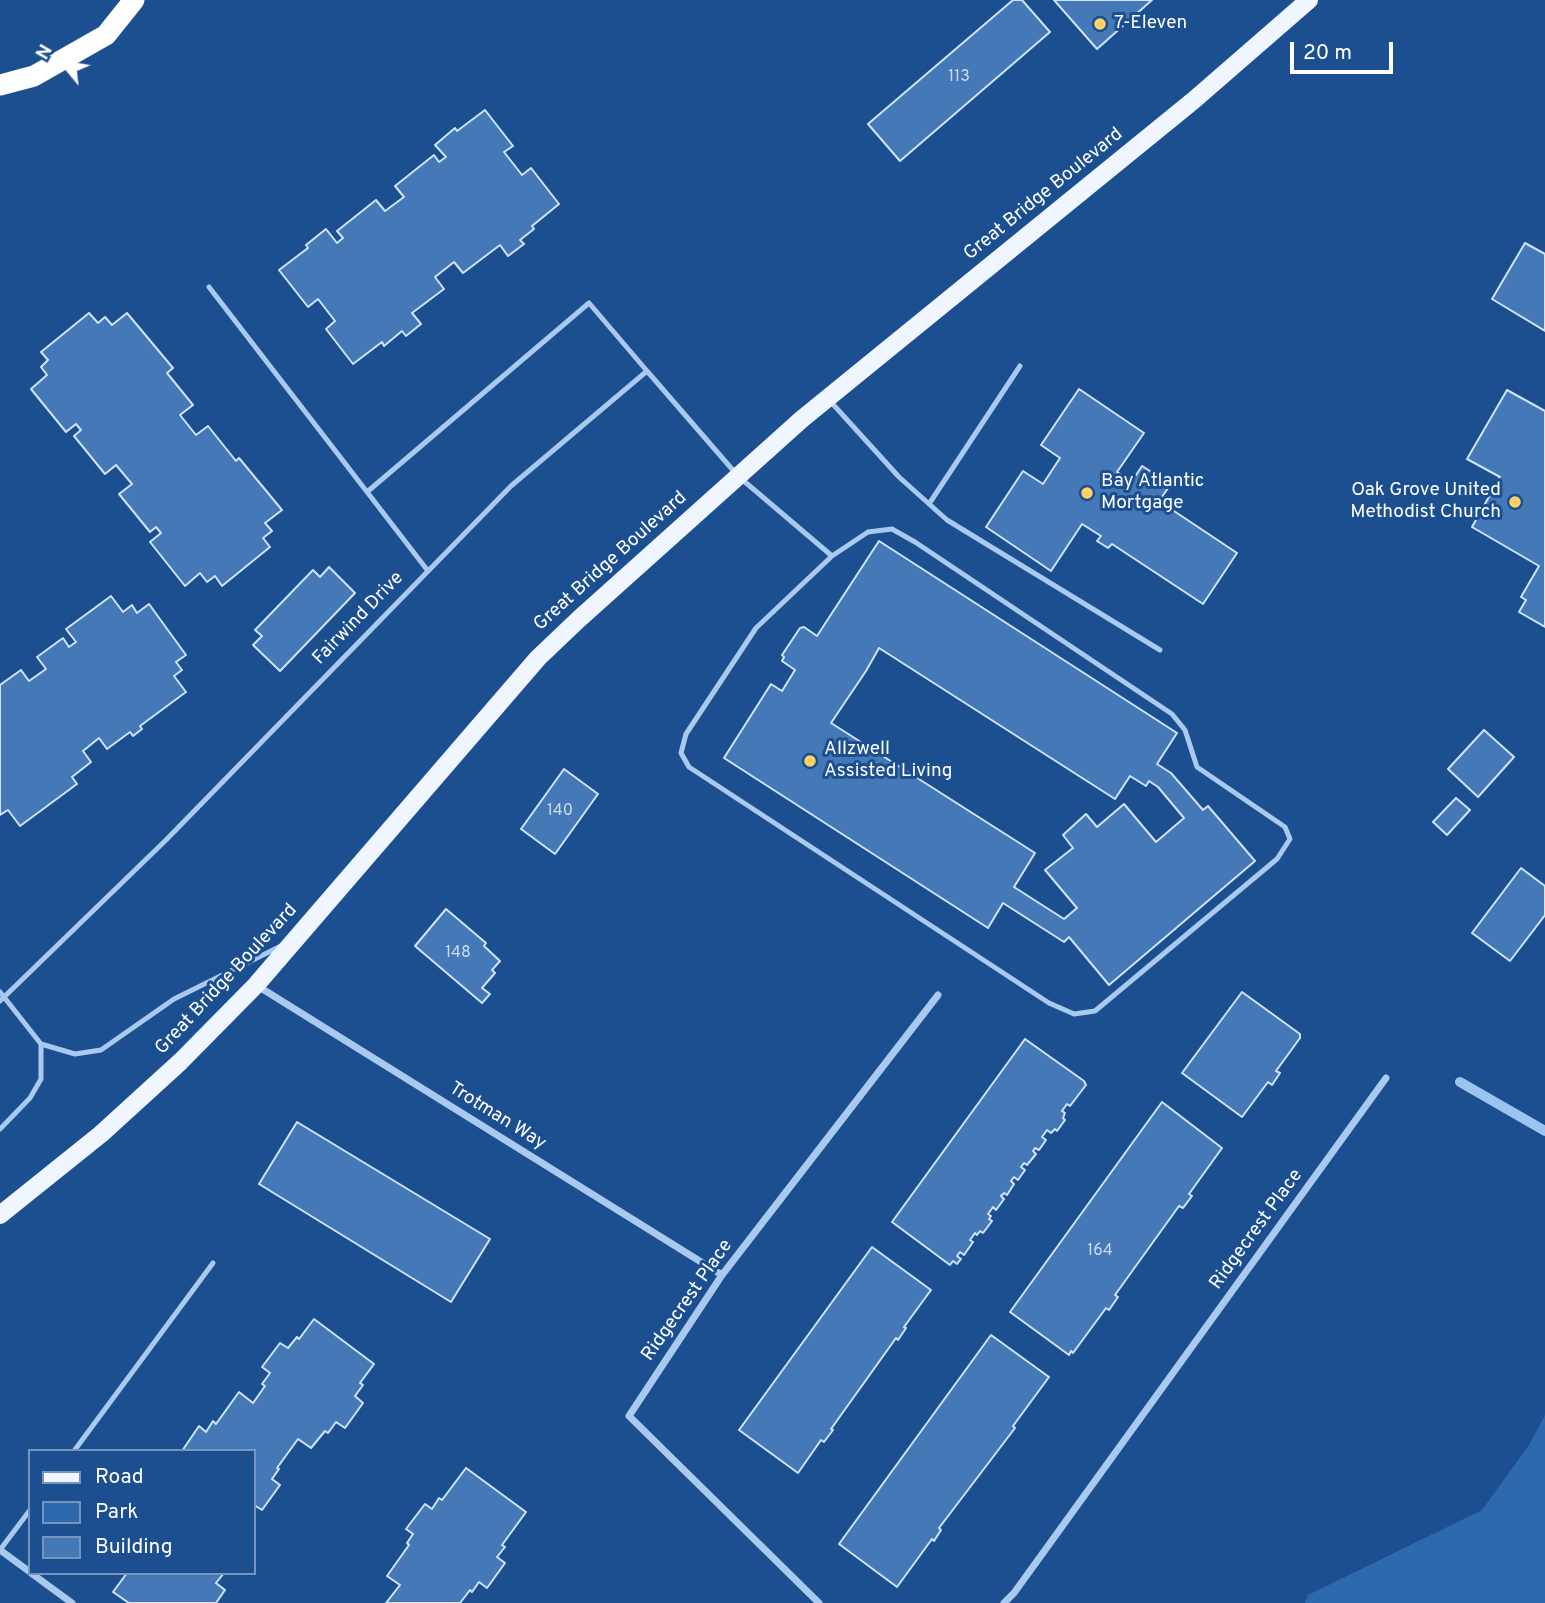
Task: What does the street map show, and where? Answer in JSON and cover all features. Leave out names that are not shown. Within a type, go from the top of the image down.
[{"type":"highway","points":[[0,85],[34,76],[106,35],[134,0]]},
{"type":"main road","name":"Great Bridge Boulevard","points":[[0,1215],[101,1134],[180,1062],[256,985],[538,658],[827,398],[1194,100],[1309,0]]},
{"type":"street","name":"Trotman Way","points":[[256,985],[722,1275]]},
{"type":"street","name":"Ridgecrest Place","points":[[819,1603],[629,1416],[722,1275],[938,995]]},
{"type":"street","name":"Ridgecrest Place","points":[[1004,1603],[1014,1593],[1386,1078]]},
{"type":"street","points":[[0,1550],[28,1571]]},
{"type":"street","points":[[34,1575],[72,1603]]},
{"type":"lane","points":[[209,288],[428,571]]},
{"type":"lane","points":[[367,492],[589,303],[738,477],[832,556]]},
{"type":"lane","points":[[929,504],[1020,366]]},
{"type":"lane","name":"Fairwind Drive","points":[[41,1044],[1,997],[166,841],[511,486],[646,371]]},
{"type":"lane","points":[[827,398],[899,477],[947,520],[1160,650]]},
{"type":"lane","points":[[892,530],[926,549],[1172,713],[1185,730],[1197,767],[1285,827],[1290,839],[1277,859],[1095,1011],[1074,1014],[1049,1003],[689,767],[681,753],[686,734],[756,628],[832,556],[868,532],[892,530]]},
{"type":"lane","points":[[0,1129],[30,1098],[41,1079],[41,1044],[75,1054],[101,1051],[174,999],[297,939]]},
{"type":"lane","points":[[75,1449],[214,1263]]},
{"type":"lane","points":[[0,1550],[28,1513]]},
{"type":"green space","points":[[1545,1415],[1545,1603],[1305,1603],[1308,1595],[1482,1510],[1529,1445]]},
{"type":"building","points":[[1013,0],[1022,0],[1050,32],[900,161],[868,124]]},
{"type":"building","name":"7-Eleven","points":[[1054,0],[1152,0],[1097,49]]},
{"type":"building","points":[[485,110],[513,146],[504,152],[522,175],[531,168],[559,204],[532,226],[534,229],[520,240],[524,244],[508,256],[500,245],[463,273],[454,262],[435,277],[444,289],[412,313],[421,324],[406,336],[402,331],[384,346],[382,342],[353,364],[326,329],[335,321],[318,299],[308,307],[279,270],[308,248],[306,245],[326,229],[337,243],[343,238],[337,231],[376,200],[385,211],[404,197],[395,186],[434,155],[439,162],[446,157],[435,145],[455,128],[457,131]]},
{"type":"building","points":[[1525,243],[1545,254],[1545,331],[1492,299]]},
{"type":"building","points":[[89,313],[98,323],[105,317],[112,325],[127,313],[173,368],[167,373],[193,405],[180,415],[196,435],[208,426],[236,461],[239,458],[282,510],[265,523],[272,531],[263,538],[270,547],[222,586],[215,576],[207,582],[200,573],[185,586],[150,542],[161,533],[156,527],[150,532],[119,494],[132,484],[116,465],[105,474],[74,436],[81,430],[76,424],[66,432],[31,389],[47,375],[41,367],[48,360],[41,352]]},
{"type":"building","name":"Bay Atlantic Mortgage","points":[[1079,389],[1144,433],[1117,472],[1132,481],[1142,466],[1171,484],[1159,501],[1237,553],[1203,604],[1112,544],[1108,548],[1097,541],[1101,536],[1082,524],[1051,571],[986,527],[1023,471],[1043,484],[1060,458],[1041,445]]},
{"type":"building","name":"Oak Grove United Methodist Church","points":[[1507,390],[1545,411],[1545,627],[1519,612],[1526,600],[1521,597],[1539,566],[1472,527],[1500,477],[1467,459]]},
{"type":"building","name":"Allzwell Assisted Living","points":[[879,541],[1177,733],[1157,764],[1171,773],[1203,810],[1208,806],[1255,861],[1109,985],[1069,937],[1064,942],[1003,903],[988,928],[724,758],[771,684],[782,691],[795,670],[782,661],[782,655],[800,628],[804,627],[817,636]],"holes":[[[879,648],[1115,799],[1130,776],[1146,786],[1149,781],[1158,787],[1184,818],[1156,842],[1124,804],[1097,827],[1086,814],[1063,835],[1073,848],[1045,870],[1077,908],[1064,919],[1014,887],[1035,853],[831,723]]]},
{"type":"building","points":[[329,567],[355,593],[280,671],[253,645],[262,636],[255,630],[313,570],[320,577]]},
{"type":"building","points":[[111,596],[123,612],[132,605],[137,613],[149,604],[186,655],[176,662],[182,670],[174,676],[186,692],[140,726],[142,729],[133,736],[130,732],[107,749],[99,738],[83,751],[91,762],[72,777],[77,784],[20,826],[8,810],[0,815],[0,685],[21,670],[29,681],[46,669],[37,657],[63,638],[69,647],[76,642],[66,629]]},
{"type":"building","points":[[1484,730],[1514,757],[1478,797],[1448,769]]},
{"type":"building","points":[[564,769],[598,794],[555,854],[521,829]]},
{"type":"building","points":[[1456,798],[1470,810],[1447,835],[1433,822]]},
{"type":"building","points":[[1521,868],[1545,886],[1545,915],[1510,961],[1472,933]]},
{"type":"building","points":[[446,909],[486,943],[484,946],[500,961],[492,970],[495,973],[482,988],[490,994],[482,1003],[415,946]]},
{"type":"building","points":[[1242,992],[1300,1034],[1300,1038],[1276,1071],[1280,1073],[1272,1085],[1268,1082],[1242,1117],[1182,1073]]},
{"type":"building","points":[[1025,1039],[1086,1085],[1070,1106],[1067,1104],[1062,1111],[1065,1113],[1065,1120],[1057,1131],[1055,1129],[1051,1133],[1047,1130],[1042,1137],[1046,1140],[1039,1150],[1035,1148],[1033,1151],[1036,1154],[1027,1165],[1024,1163],[1021,1167],[1025,1170],[1018,1180],[1014,1177],[1011,1181],[1014,1184],[1007,1195],[1004,1193],[1001,1196],[1004,1199],[996,1210],[993,1207],[988,1214],[992,1221],[983,1233],[975,1233],[970,1240],[973,1242],[964,1255],[960,1252],[957,1256],[961,1259],[957,1264],[953,1261],[950,1265],[892,1222]]},
{"type":"building","points":[[1162,1102],[1222,1148],[1189,1194],[1192,1196],[1183,1208],[1179,1206],[1115,1295],[1118,1297],[1109,1310],[1106,1308],[1069,1355],[1010,1312]]},
{"type":"building","points":[[297,1122],[490,1239],[451,1302],[259,1184]]},
{"type":"building","points":[[872,1247],[931,1290],[904,1327],[906,1328],[898,1340],[896,1338],[831,1429],[833,1430],[824,1442],[821,1440],[798,1473],[739,1430]]},
{"type":"building","points":[[314,1319],[374,1364],[360,1383],[363,1385],[355,1396],[363,1403],[345,1428],[336,1422],[311,1448],[298,1439],[277,1468],[279,1469],[272,1479],[280,1485],[262,1510],[256,1506],[256,1449],[183,1449],[199,1426],[206,1432],[213,1421],[216,1424],[239,1392],[253,1403],[270,1373],[262,1367],[280,1343],[288,1348],[297,1337],[299,1339]]},
{"type":"building","points":[[991,1335],[1049,1377],[1013,1426],[1015,1428],[939,1528],[941,1530],[934,1541],[932,1539],[897,1587],[839,1544]]},
{"type":"building","points":[[466,1468],[526,1512],[502,1545],[505,1547],[497,1557],[505,1563],[487,1588],[479,1582],[460,1603],[386,1603],[400,1585],[387,1576],[409,1545],[407,1543],[413,1534],[406,1529],[425,1504],[432,1509],[439,1498],[442,1500]]},
{"type":"building","points":[[126,1575],[222,1575],[216,1583],[225,1590],[216,1603],[129,1603],[113,1592]]},
{"type":"waterway","points":[[1460,1082],[1545,1131]]},
{"type":"place","name":"7-Eleven","points":[[1100,24]]},
{"type":"place","name":"Bay Atlantic Mortgage","points":[[1087,493]]},
{"type":"place","name":"Oak Grove United Methodist Church","points":[[1515,502]]},
{"type":"place","name":"Allzwell Assisted Living","points":[[810,761]]}]
